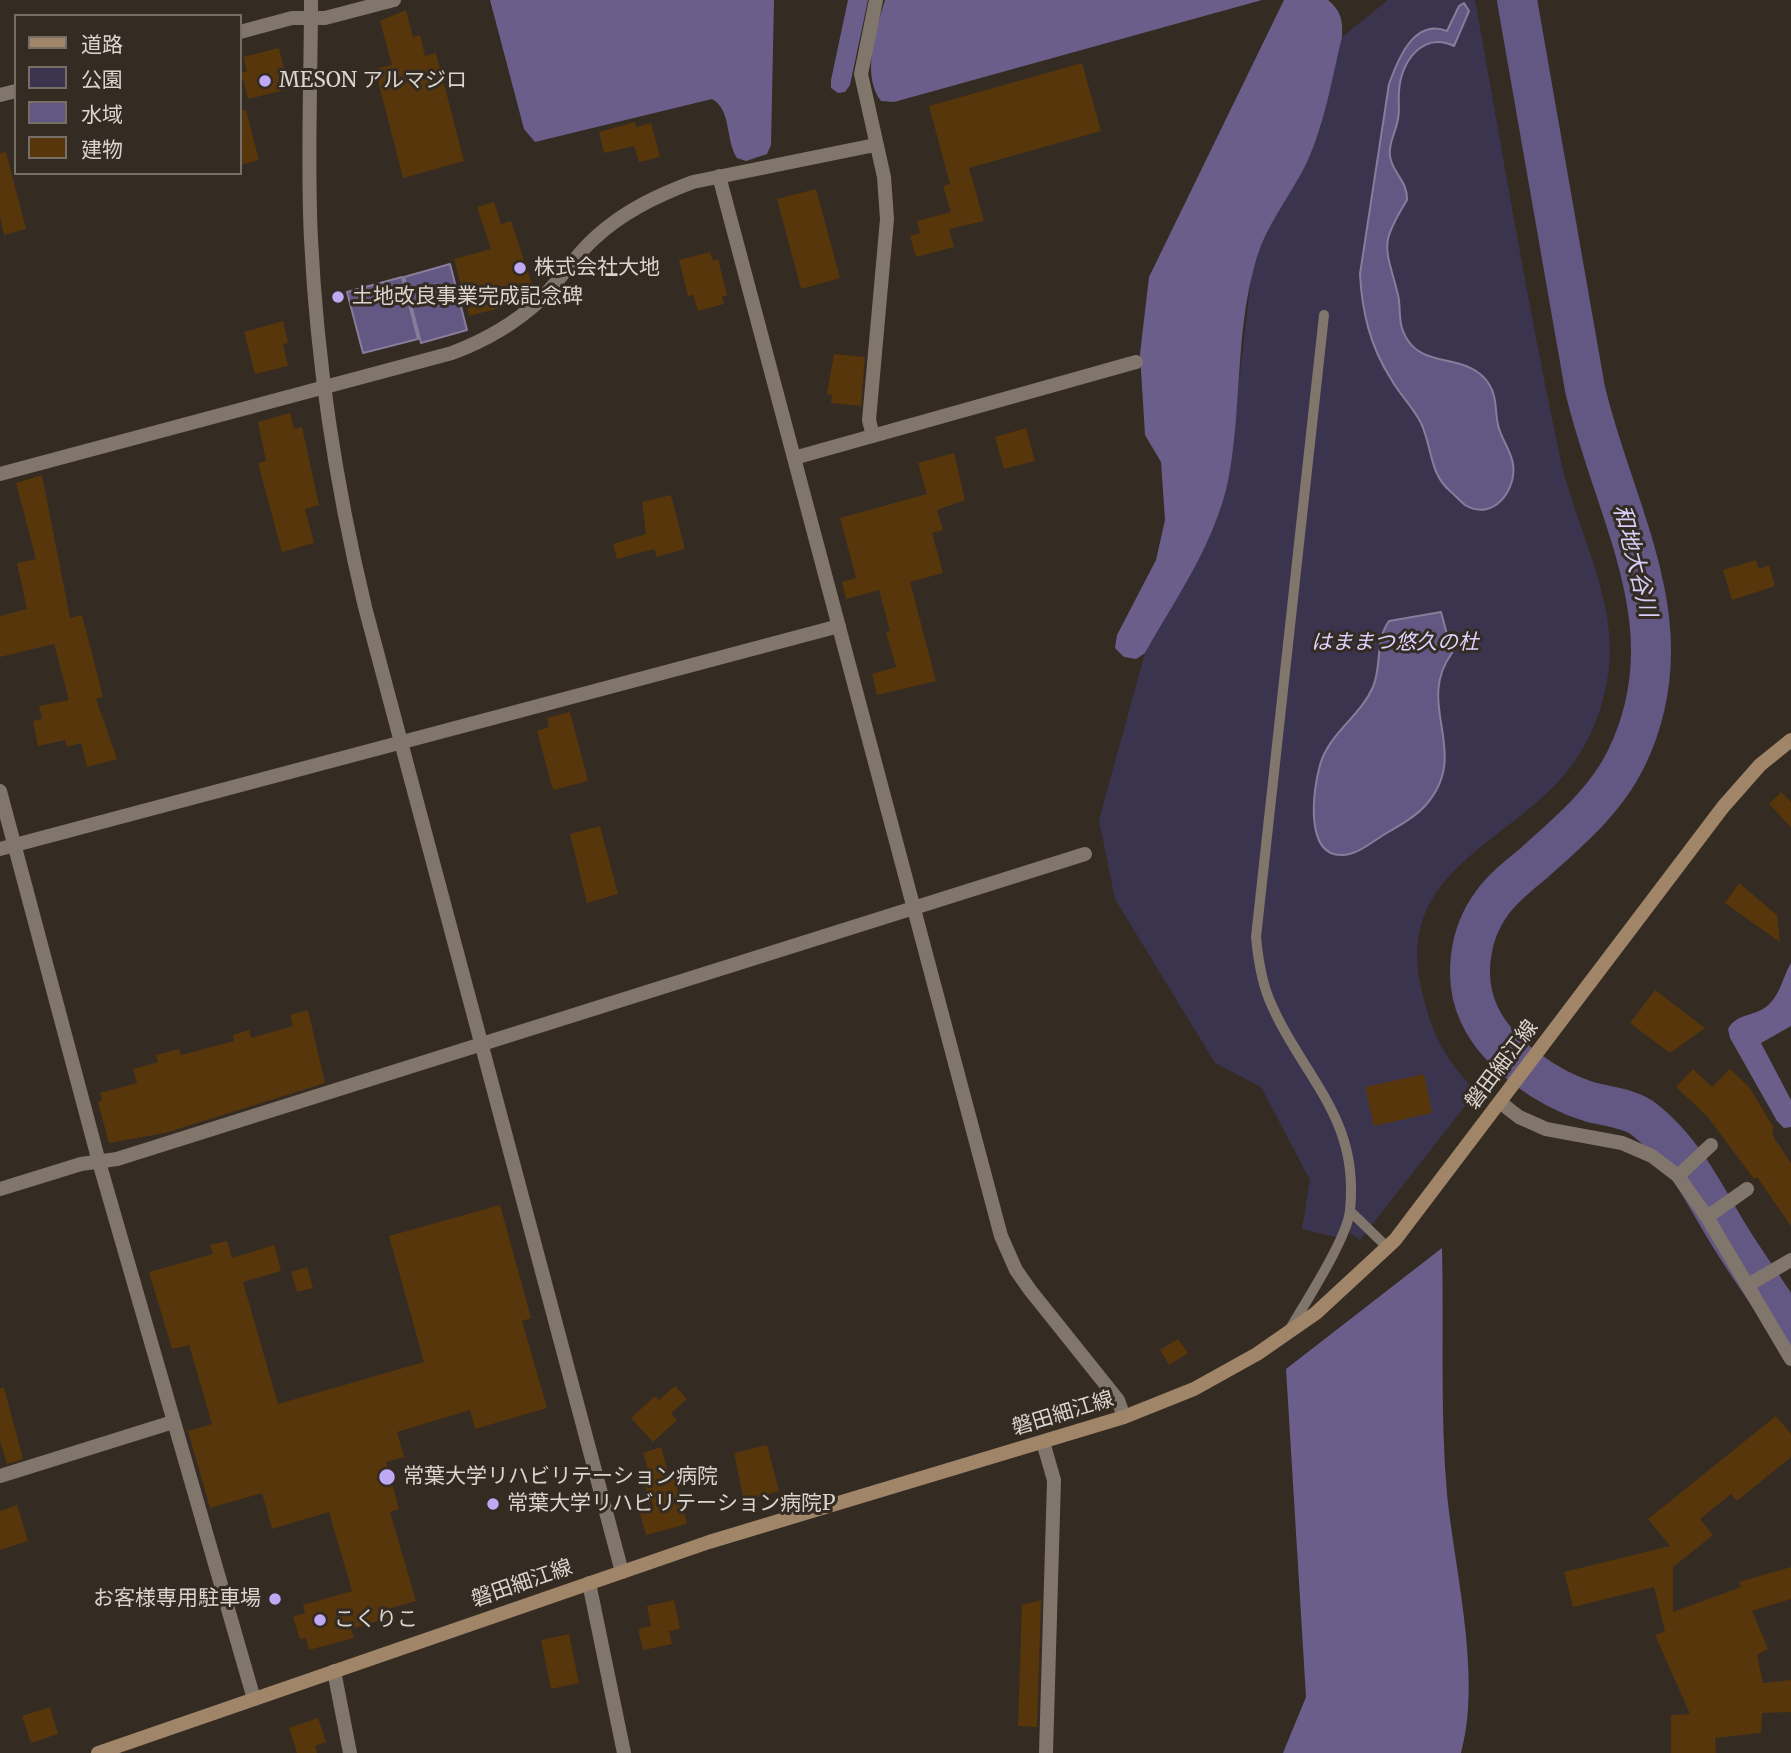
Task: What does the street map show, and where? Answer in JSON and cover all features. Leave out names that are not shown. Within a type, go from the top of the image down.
[{"type":"main road","name":"磐田細江線","points":[[98,1753],[709,1542],[1124,1417],[1194,1389],[1287,1334],[1343,1290],[1388,1247],[1418,1212],[1723,807],[1760,765],[1791,740]]},
{"type":"street","points":[[311,0],[311,237],[324,387],[350,540],[401,743],[622,1572]]},
{"type":"street","points":[[242,31],[292,18],[325,19],[394,0]]},
{"type":"street","points":[[873,436],[869,420],[887,219],[884,177],[860,74],[876,0]]},
{"type":"street","points":[[0,474],[475,344],[539,300],[576,257],[617,219],[667,191],[719,176],[875,145]]},
{"type":"street","points":[[719,176],[1005,1248],[1030,1290],[1118,1400],[1124,1417]]},
{"type":"street","points":[[794,458],[1136,362]]},
{"type":"street","points":[[7,848],[839,626]]},
{"type":"street","points":[[0,791],[7,848],[254,1699]]},
{"type":"street","points":[[0,1189],[99,1162],[1085,854]]},
{"type":"street","points":[[1500,1102],[1519,1116],[1546,1129],[1622,1143],[1652,1156],[1678,1176],[1749,1284],[1791,1359]]},
{"type":"street","points":[[1678,1176],[1711,1145]]},
{"type":"street","points":[[1707,1217],[1747,1189]]},
{"type":"street","points":[[1749,1284],[1791,1260]]},
{"type":"street","points":[[0,1476],[173,1422]]},
{"type":"street","points":[[1043,1442],[1054,1480],[1046,1753]]},
{"type":"street","points":[[589,1583],[624,1753]]},
{"type":"street","points":[[334,1671],[350,1753]]},
{"type":"lane","points":[[1287,1334],[1325,1268],[1350,1212],[1346,1142],[1339,1119],[1269,999],[1259,968],[1256,937],[1324,314]]},
{"type":"lane","points":[[1350,1212],[1388,1247]]},
{"type":"green space","name":"はままつ悠久の杜","points":[[1388,0],[1475,0],[1549,404],[1568,488],[1603,598],[1610,654],[1600,709],[1590,736],[1575,761],[1557,783],[1532,806],[1456,869],[1437,892],[1423,918],[1417,950],[1425,1004],[1440,1044],[1476,1092],[1360,1240],[1349,1232],[1343,1239],[1302,1229],[1310,1180],[1261,1087],[1215,1063],[1115,899],[1099,820],[1145,653],[1204,548],[1220,512],[1228,479],[1251,277],[1260,242],[1308,159],[1320,129],[1342,37]]},
{"type":"shaded area","points":[[490,0],[774,0],[771,145],[767,154],[746,161],[737,158],[723,110],[712,99],[535,142],[524,129]]},
{"type":"shaded area","points":[[848,0],[868,0],[850,85],[845,92],[838,93],[831,88],[831,80]]},
{"type":"shaded area","points":[[885,0],[1262,0],[894,102],[881,101],[872,78],[872,52]]},
{"type":"shaded area","points":[[1284,0],[1328,0],[1340,16],[1342,37],[1328,100],[1308,160],[1265,236],[1255,264],[1244,317],[1228,481],[1214,526],[1193,570],[1145,653],[1136,659],[1124,657],[1115,648],[1117,635],[1156,560],[1165,520],[1161,462],[1145,435],[1140,354],[1149,277]]},
{"type":"shaded area","points":[[1791,963],[1791,1026],[1761,1043],[1791,1100],[1791,1127],[1784,1128],[1777,1121],[1730,1038],[1728,1029],[1736,1020],[1761,1010],[1771,1002]]},
{"type":"shaded area","points":[[1442,1248],[1445,1463],[1468,1659],[1467,1724],[1461,1753],[1283,1753],[1306,1697],[1286,1369]]},
{"type":"water","points":[[1464,3],[1469,11],[1454,46],[1443,42],[1423,46],[1409,60],[1400,81],[1398,119],[1390,151],[1391,162],[1405,188],[1407,200],[1392,228],[1387,247],[1399,300],[1401,326],[1410,344],[1431,357],[1469,367],[1480,374],[1492,389],[1498,425],[1512,459],[1513,474],[1507,493],[1501,501],[1485,509],[1465,505],[1438,476],[1421,423],[1391,379],[1372,341],[1365,315],[1360,274],[1389,84],[1409,43],[1425,30],[1447,31],[1459,6]]},
{"type":"water","points":[[450,264],[467,330],[421,343],[404,277]]},
{"type":"water","points":[[402,277],[418,339],[363,353],[347,292]]},
{"type":"water","points":[[1441,612],[1452,653],[1442,673],[1438,692],[1445,749],[1444,768],[1438,787],[1415,815],[1364,848],[1342,855],[1330,852],[1322,845],[1316,833],[1314,819],[1315,789],[1324,754],[1373,687],[1382,636],[1389,621]]},
{"type":"building","points":[[406,10],[413,37],[420,35],[425,56],[436,53],[464,161],[403,178],[375,69],[392,65],[380,21]]},
{"type":"building","name":"MESON アルマジロ","points":[[279,48],[289,89],[248,99],[242,77],[242,73],[247,71],[243,57]]},
{"type":"building","points":[[1082,63],[1101,131],[969,168],[984,221],[949,229],[954,247],[916,257],[910,236],[920,233],[917,221],[951,212],[943,186],[950,184],[929,106]]},
{"type":"building","points":[[246,110],[259,160],[242,164],[242,111]]},
{"type":"building","points":[[635,122],[636,127],[651,123],[660,157],[639,162],[634,146],[604,153],[599,132]]},
{"type":"building","points":[[6,152],[26,229],[4,235],[0,217],[0,153]]},
{"type":"building","points":[[816,189],[840,278],[801,289],[777,199]]},
{"type":"building","points":[[494,202],[501,224],[511,221],[533,287],[502,298],[504,307],[469,316],[454,259],[491,249],[477,207]]},
{"type":"building","points":[[710,252],[713,261],[718,259],[727,295],[722,297],[724,304],[698,311],[693,295],[688,296],[679,260]]},
{"type":"building","points":[[283,321],[288,343],[283,344],[288,366],[255,374],[244,332]]},
{"type":"building","points":[[834,354],[865,357],[861,406],[831,403],[832,395],[827,394]]},
{"type":"building","points":[[290,413],[294,429],[302,427],[319,505],[305,509],[314,543],[282,552],[258,463],[266,461],[258,422]]},
{"type":"building","points":[[1026,428],[1035,461],[1004,469],[995,437]]},
{"type":"building","points":[[954,453],[965,500],[937,510],[943,530],[932,533],[943,573],[910,582],[936,681],[877,695],[872,674],[896,667],[886,632],[890,631],[879,590],[846,599],[842,582],[856,578],[840,518],[927,494],[918,463]]},
{"type":"building","points":[[42,475],[70,618],[82,615],[103,697],[96,699],[117,759],[87,767],[81,743],[67,747],[65,740],[38,746],[33,721],[42,719],[39,706],[69,700],[54,644],[0,657],[0,616],[27,609],[17,563],[36,559],[16,483]]},
{"type":"building","points":[[671,495],[685,549],[657,557],[654,549],[617,559],[613,544],[646,534],[642,502]]},
{"type":"building","points":[[1756,560],[1759,569],[1769,565],[1775,586],[1732,600],[1723,570]]},
{"type":"building","points":[[570,712],[588,781],[553,790],[537,731],[549,727],[547,718]]},
{"type":"building","points":[[1781,792],[1791,802],[1791,827],[1769,804]]},
{"type":"building","points":[[600,826],[618,894],[587,903],[570,834]]},
{"type":"building","points":[[1739,883],[1777,915],[1780,942],[1725,903]]},
{"type":"building","points":[[1655,990],[1705,1028],[1670,1053],[1630,1023]]},
{"type":"building","points":[[308,1010],[325,1083],[165,1133],[109,1143],[98,1102],[102,1100],[100,1093],[137,1083],[133,1069],[158,1062],[156,1055],[179,1049],[181,1055],[234,1041],[233,1035],[249,1030],[251,1038],[293,1026],[290,1015]]},
{"type":"building","points":[[1693,1069],[1712,1087],[1730,1069],[1749,1087],[1774,1128],[1774,1138],[1791,1163],[1791,1226],[1757,1177],[1754,1179],[1707,1116],[1676,1087]]},
{"type":"building","points":[[1424,1074],[1432,1113],[1374,1126],[1365,1087]]},
{"type":"building","points":[[500,1205],[531,1318],[522,1321],[547,1408],[475,1429],[470,1410],[397,1432],[404,1457],[386,1462],[399,1509],[390,1512],[416,1601],[392,1608],[394,1616],[351,1629],[354,1638],[309,1650],[306,1638],[300,1639],[293,1617],[305,1613],[303,1605],[352,1591],[329,1512],[272,1529],[262,1493],[210,1508],[188,1431],[212,1424],[189,1345],[172,1349],[149,1272],[213,1254],[210,1245],[227,1241],[232,1258],[274,1245],[281,1271],[243,1282],[278,1404],[424,1362],[389,1236]]},
{"type":"building","points":[[307,1267],[313,1288],[297,1292],[291,1272]]},
{"type":"building","points":[[1178,1339],[1188,1353],[1169,1365],[1160,1350]]},
{"type":"building","points":[[675,1386],[687,1399],[671,1413],[677,1420],[653,1442],[631,1418],[655,1396],[659,1400]]},
{"type":"building","points":[[0,1388],[4,1388],[23,1459],[7,1464],[0,1441]]},
{"type":"building","points":[[1776,1416],[1791,1434],[1791,1457],[1737,1501],[1731,1494],[1700,1519],[1713,1535],[1673,1567],[1673,1612],[1741,1587],[1739,1582],[1791,1567],[1791,1599],[1752,1611],[1768,1649],[1757,1655],[1763,1683],[1791,1680],[1791,1712],[1762,1713],[1761,1733],[1715,1738],[1716,1753],[1671,1753],[1671,1715],[1690,1714],[1655,1635],[1665,1631],[1654,1587],[1573,1607],[1564,1572],[1670,1546],[1648,1519]]},
{"type":"building","points":[[767,1445],[779,1491],[744,1501],[734,1453]]},
{"type":"building","points":[[661,1447],[670,1479],[674,1476],[687,1524],[646,1535],[639,1510],[654,1506],[639,1474],[648,1469],[643,1453]]},
{"type":"building","points":[[17,1505],[28,1541],[0,1550],[0,1511]]},
{"type":"building","points":[[674,1600],[680,1629],[669,1631],[672,1644],[643,1650],[638,1629],[651,1626],[647,1606]]},
{"type":"building","points":[[1041,1600],[1037,1727],[1018,1726],[1022,1605]]},
{"type":"building","points":[[569,1634],[579,1683],[551,1689],[541,1640]]},
{"type":"building","points":[[50,1707],[58,1734],[31,1743],[22,1716]]},
{"type":"building","points":[[318,1718],[326,1742],[315,1746],[317,1753],[297,1753],[289,1728]]},
{"type":"waterway","name":"和地大谷川","points":[[1517,0],[1585,389],[1641,573],[1649,618],[1651,664],[1644,711],[1626,759],[1608,789],[1585,816],[1492,903],[1478,928],[1474,943],[1471,986],[1479,1014],[1488,1029],[1498,1043],[1526,1068],[1574,1096],[1640,1116],[1658,1132],[1691,1172],[1791,1329]]},
{"type":"place","name":"MESON アルマジロ","points":[[265,81]]},
{"type":"place","name":"株式会社大地","points":[[520,268]]},
{"type":"place","name":"土地改良事業完成記念碑","points":[[338,297]]},
{"type":"place","name":"常葉大学リハビリテーション病院","points":[[387,1477]]},
{"type":"place","name":"常葉大学リハビリテーション病院P","points":[[493,1504]]},
{"type":"place","name":"お客様専用駐車場","points":[[275,1599]]},
{"type":"place","name":"こくりこ","points":[[320,1620]]}]
